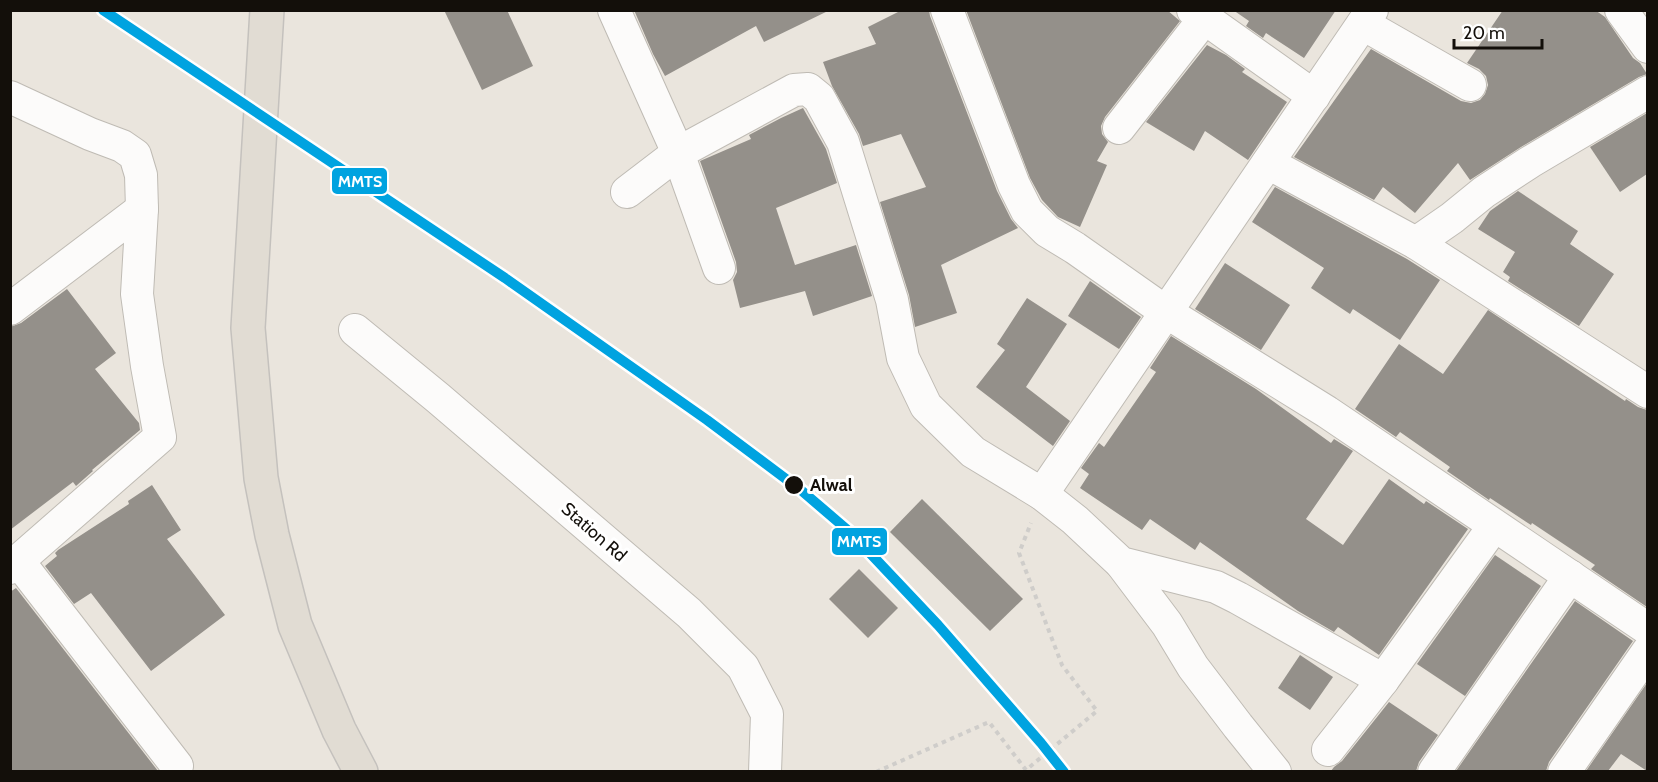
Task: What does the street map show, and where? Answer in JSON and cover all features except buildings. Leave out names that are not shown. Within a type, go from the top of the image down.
[{"type":"main road","points":[[267,10],[248,328],[261,478],[272,535],[295,625],[339,730],[361,771]]},
{"type":"street","points":[[614,10],[678,153],[719,268]]},
{"type":"street","points":[[947,10],[1014,185],[1027,211],[1047,231],[1166,312],[1327,412],[1647,629]]},
{"type":"street","points":[[1632,14],[1647,47]]},
{"type":"street","points":[[1119,128],[1199,15],[1314,96]]},
{"type":"street","points":[[1042,494],[1367,17],[1470,85]]},
{"type":"street","points":[[627,192],[678,153],[794,90],[808,89],[819,98],[843,142],[892,300],[903,358],[926,406],[973,452],[1042,494],[1075,520],[1121,563],[1167,624],[1193,667],[1275,771]]},
{"type":"street","points":[[1416,243],[1484,192],[1647,92]]},
{"type":"street","points":[[10,97],[90,134],[122,146],[135,155],[141,175],[142,209],[137,294],[160,437],[15,565],[177,766]]},
{"type":"street","points":[[1268,163],[1416,243],[1647,392]]},
{"type":"street","points":[[10,309],[142,209]]},
{"type":"street","name":"Station Rd","points":[[355,330],[438,398],[680,606],[743,667],[767,714],[765,771]]},
{"type":"street","points":[[1328,750],[1383,680],[1494,526]]},
{"type":"street","points":[[1121,563],[1216,588],[1238,598],[1383,680]]},
{"type":"street","points":[[1434,771],[1570,576]]},
{"type":"street","points":[[1564,771],[1647,651]]},
{"type":"path","points":[[876,771],[989,722],[1026,771],[1096,711],[1062,665],[1019,553],[1042,494]]},
{"type":"transit line","name":"MMTS","points":[[103,10],[505,278],[707,420],[802,491],[851,533],[938,625],[1064,772]]},
{"type":"place","name":"Alwal","points":[[794,485]]}]
